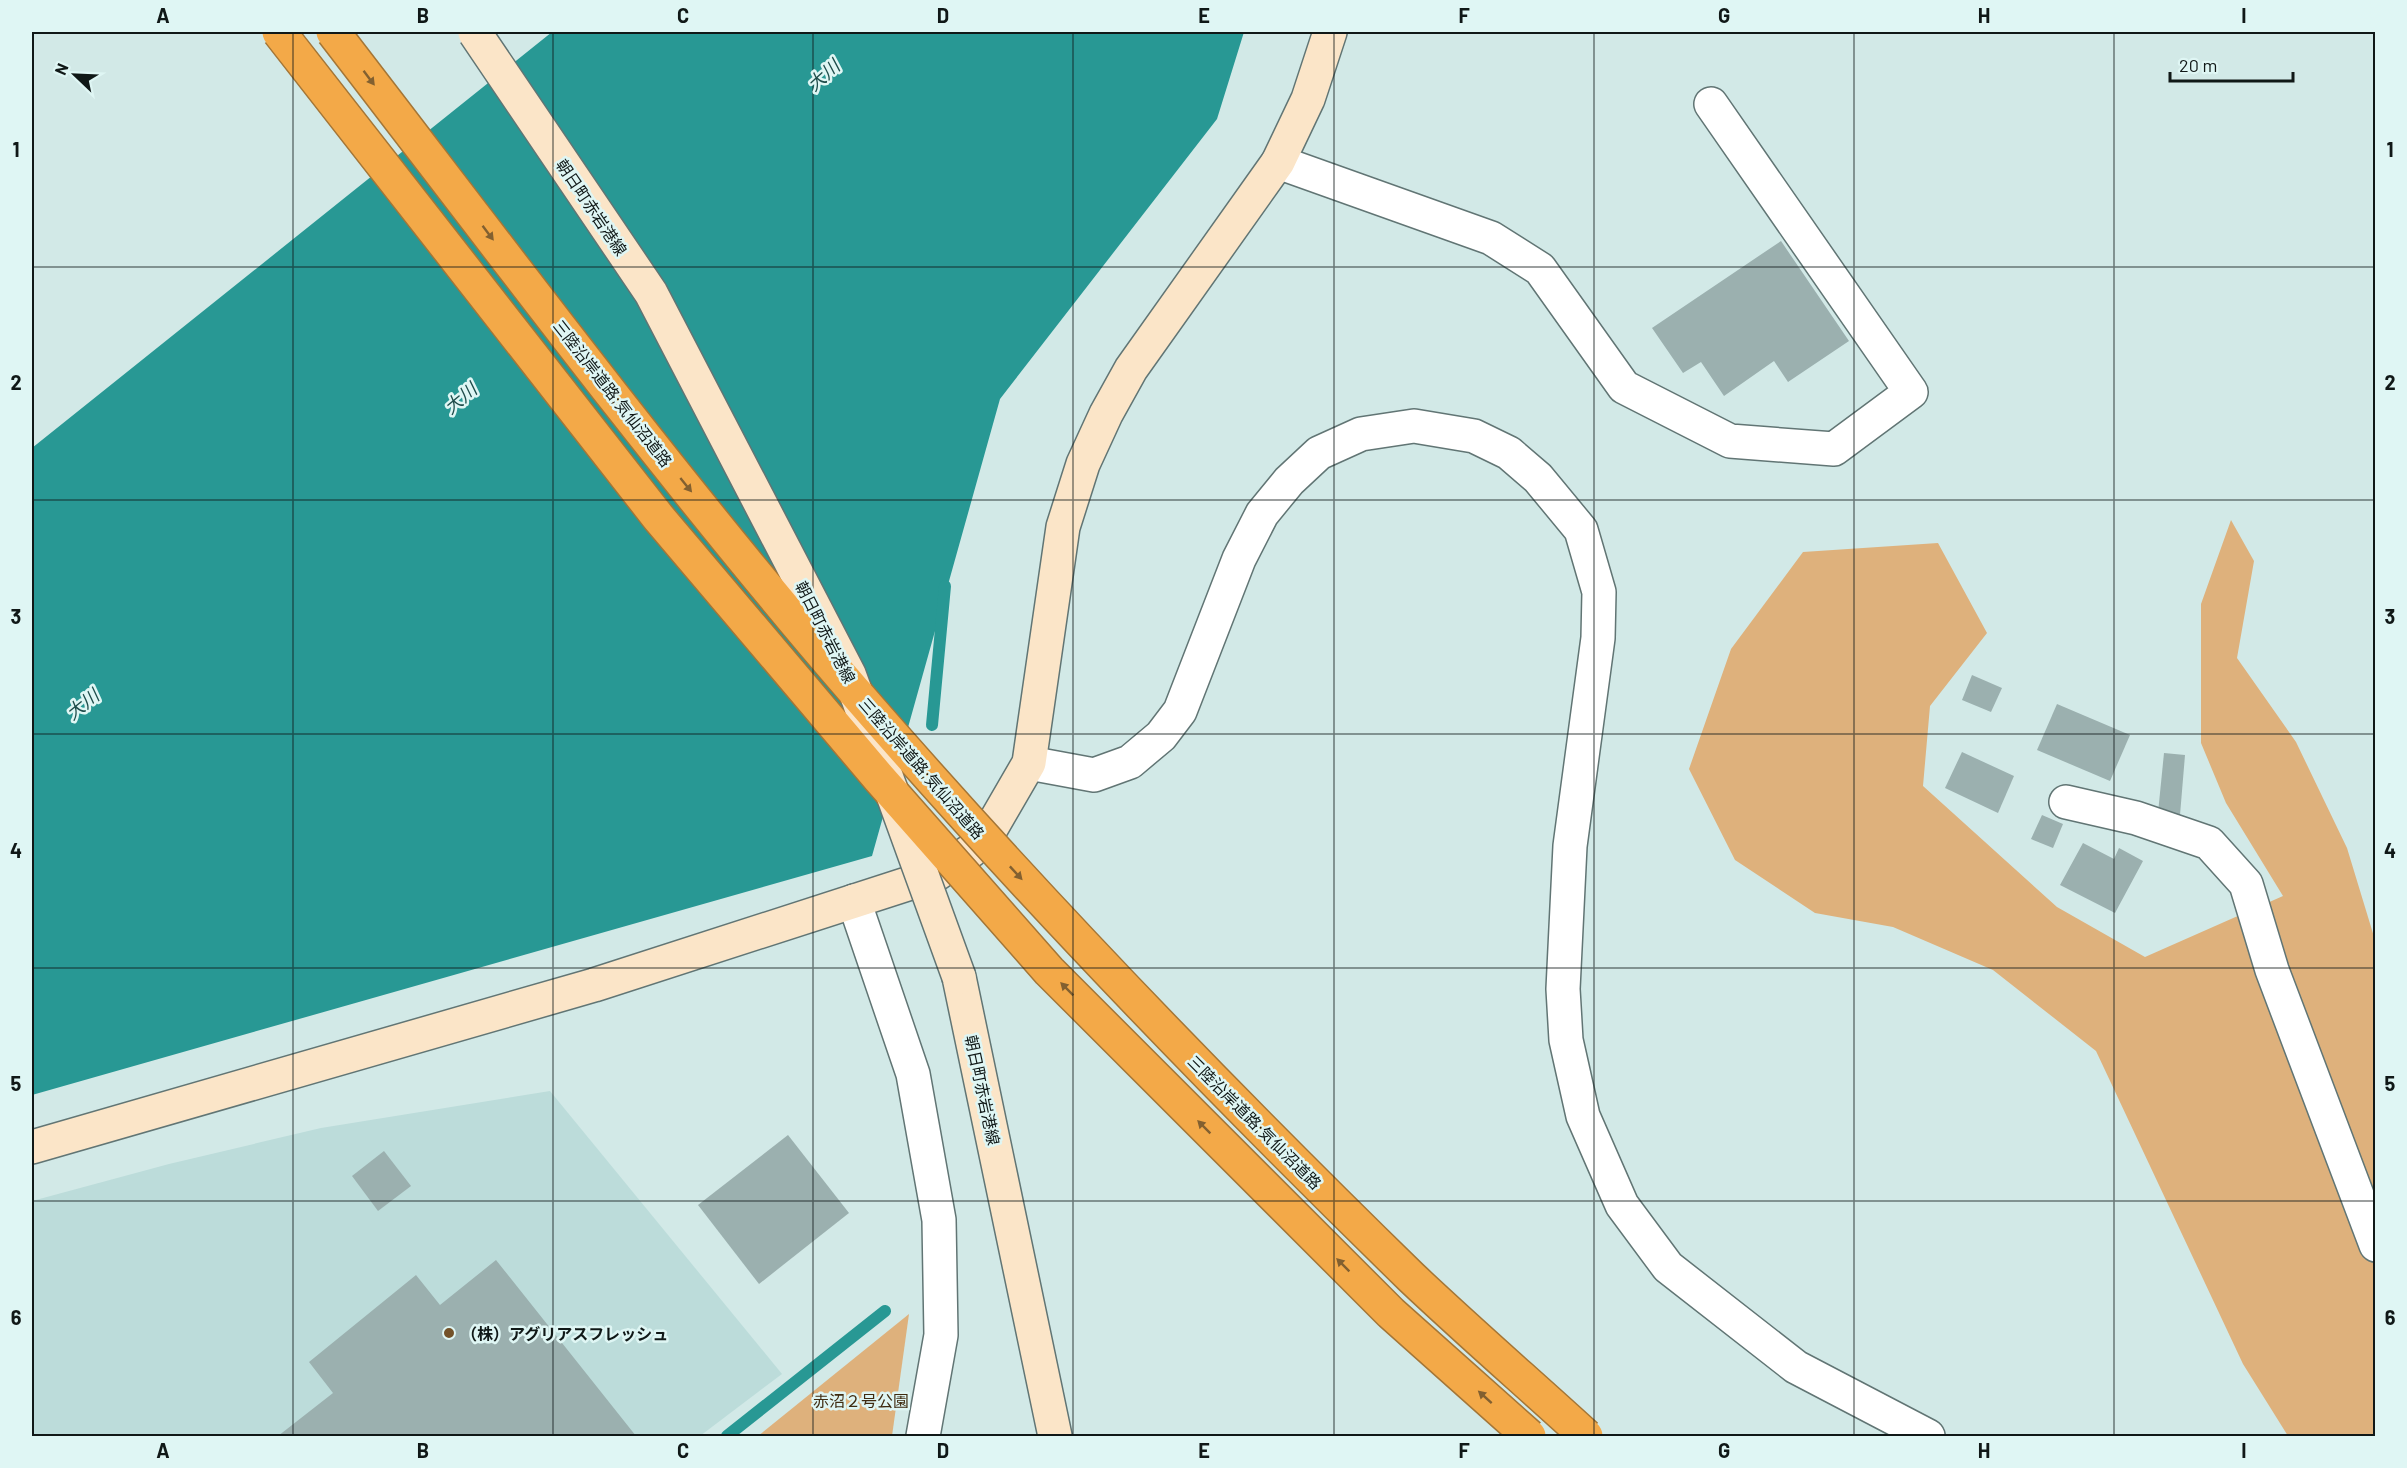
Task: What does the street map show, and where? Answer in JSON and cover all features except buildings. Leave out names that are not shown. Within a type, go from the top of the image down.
[{"type":"highway","points":[[279,32],[658,517],[879,778],[1049,971],[1391,1313],[1529,1437]]},
{"type":"highway","name":"三陸沿岸道路;気仙沼道路","points":[[333,32],[627,412],[812,642],[982,836],[1157,1024],[1414,1280],[1586,1437]]},
{"type":"street","name":"朝日町赤岩港線","points":[[474,32],[651,293],[849,674],[959,977],[1055,1437]]},
{"type":"street","points":[[32,1147],[594,985],[935,875],[972,850],[988,832],[1029,763],[1063,527],[1083,464],[1131,369],[1278,162],[1308,99],[1330,32]]},
{"type":"street","points":[[1278,162],[1491,238],[1540,269],[1624,387],[1730,441],[1834,449],[1911,392],[1711,104]]},
{"type":"street","points":[[1029,763],[1094,775],[1130,762],[1161,736],[1180,711],[1239,559],[1262,514],[1289,481],[1319,453],[1361,434],[1414,426],[1474,436],[1509,453],[1538,478],[1581,530],[1599,592],[1598,638],[1570,846],[1563,989],[1566,1040],[1583,1116],[1622,1205],[1668,1267],[1796,1366],[1928,1437]]},
{"type":"street","points":[[2066,802],[2136,818],[2209,843],[2246,884],[2272,970],[2376,1245]]},
{"type":"street","points":[[854,901],[913,1074],[939,1220],[941,1335],[923,1437]]},
{"type":"shaded area","points":[[550,1091],[782,1374],[700,1436],[32,1436],[32,1201],[169,1164],[321,1128]]},
{"type":"green space","points":[[2231,520],[2254,561],[2237,658],[2296,742],[2347,848],[2375,940],[2375,1436],[2288,1436],[2243,1364],[2096,1051],[1993,970],[1893,927],[1815,913],[1735,860],[1689,769],[1731,649],[1803,552],[1938,543],[1987,633],[1930,706],[1923,786],[2057,907],[2145,957],[2283,896],[2226,803],[2201,743],[2201,604]]},
{"type":"green space","name":"赤沼２号公園","points":[[909,1314],[892,1436],[758,1436]]},
{"type":"water","name":"大川","points":[[552,32],[1244,32],[1217,119],[1000,399],[872,856],[32,1095],[32,448]]},
{"type":"waterway","points":[[932,725],[945,586]]},
{"type":"waterway","points":[[727,1436],[885,1311]]},
{"type":"place","name":"（株）アグリアスフレッシュ","points":[[449,1333]]}]
